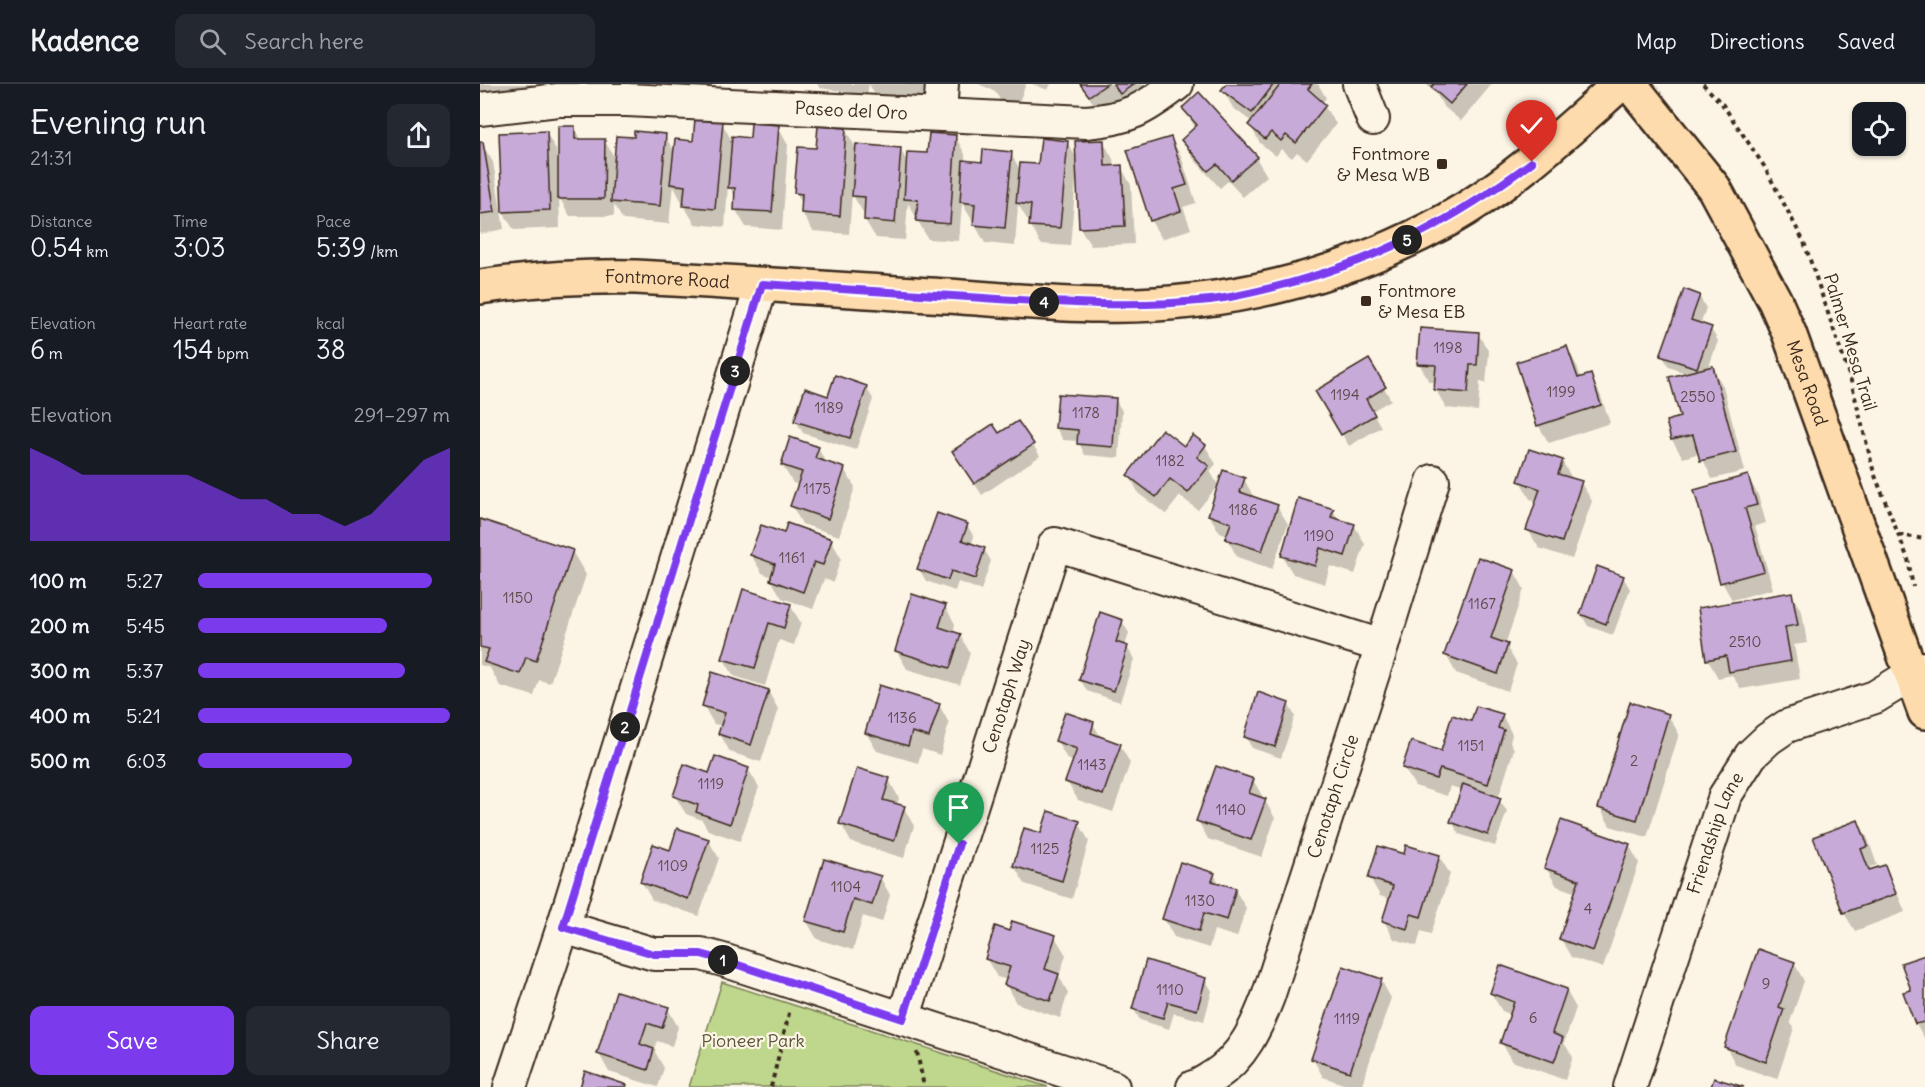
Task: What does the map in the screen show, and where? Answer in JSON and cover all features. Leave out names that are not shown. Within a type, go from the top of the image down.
[{"type":"main road","name":"Fontmore Road","points":[[480,287],[578,276],[636,277],[1098,305],[1213,300],[1269,289],[1353,264],[1400,244],[1447,220],[1491,193],[1532,162],[1620,84]]},
{"type":"main road","name":"Mesa Road","points":[[1630,84],[1713,188],[1775,301],[1918,672],[1925,712]]},
{"type":"street","name":"Paseo del Oro","points":[[480,109],[558,92],[784,108],[941,99],[1086,122],[1112,120],[1132,114],[1153,103],[1177,84]]},
{"type":"street","points":[[1359,84],[1373,119]]},
{"type":"street","points":[[510,1087],[563,927],[762,284]]},
{"type":"street","name":"Cenotaph Circle","points":[[1193,1087],[1222,1071],[1240,1053],[1255,1030],[1272,986],[1433,481]]},
{"type":"street","name":"Cenotaph Way","points":[[903,1019],[1056,533],[1382,646]]},
{"type":"street","name":"Friendship Lane","points":[[1630,1087],[1725,796],[1737,775],[1751,755],[1787,726],[1875,697],[1918,672]]},
{"type":"street","points":[[563,927],[654,954],[701,954],[723,960],[1113,1087]]},
{"type":"path","name":"Palmer Mesa Trail","points":[[1703,84],[1722,105],[1764,166],[1804,242],[1851,381],[1874,473],[1908,559],[1914,591]]},
{"type":"path","points":[[1899,535],[1925,539]]},
{"type":"path","points":[[771,1087],[790,1007]]},
{"type":"path","points":[[916,1048],[924,1087]]},
{"type":"green space","name":"Pioneer Park","points":[[722,982],[1048,1087],[689,1087]]},
{"type":"building","points":[[1080,84],[1107,84],[1089,96]]},
{"type":"building","points":[[1113,84],[1134,84],[1120,94]]},
{"type":"building","points":[[1226,84],[1274,84],[1252,113],[1221,90]]},
{"type":"building","points":[[1281,84],[1312,84],[1308,89],[1326,105],[1296,143],[1286,135],[1281,141],[1271,132],[1265,139],[1248,125]]},
{"type":"building","points":[[1434,84],[1467,84],[1450,104],[1431,87]]},
{"type":"building","points":[[1199,92],[1258,157],[1231,180],[1217,164],[1208,171],[1181,140],[1197,125],[1182,108]]},
{"type":"building","points":[[695,119],[723,121],[715,209],[683,206],[685,186],[670,184],[675,139],[693,141]]},
{"type":"building","points":[[751,123],[779,125],[772,212],[734,210],[735,188],[728,188],[732,136],[750,138]]},
{"type":"building","points":[[558,126],[575,126],[575,139],[605,139],[604,199],[558,199]]},
{"type":"building","points":[[818,126],[846,128],[840,216],[801,213],[802,194],[794,193],[798,147],[816,148]]},
{"type":"building","points":[[547,131],[550,210],[502,212],[499,133]]},
{"type":"building","points":[[634,131],[666,134],[660,206],[611,202],[616,136],[634,137]]},
{"type":"building","points":[[929,133],[956,135],[950,224],[916,221],[918,200],[904,199],[907,152],[927,153]]},
{"type":"building","points":[[1171,137],[1187,185],[1174,189],[1181,211],[1150,221],[1127,150]]},
{"type":"building","points":[[1041,138],[1068,141],[1060,228],[1029,226],[1031,205],[1016,203],[1020,163],[1038,164]]},
{"type":"building","points":[[1104,140],[1105,166],[1122,165],[1125,226],[1079,228],[1075,141]]},
{"type":"building","points":[[480,142],[483,142],[495,212],[480,214]]},
{"type":"building","points":[[856,144],[901,148],[895,223],[864,220],[865,197],[852,196]]},
{"type":"building","points":[[983,149],[1012,152],[1005,228],[973,225],[975,204],[960,202],[963,160],[982,162]]},
{"type":"building","points":[[1684,289],[1700,295],[1691,320],[1712,327],[1697,368],[1660,356]]},
{"type":"building","points":[[1420,328],[1479,332],[1477,365],[1470,365],[1468,393],[1434,390],[1436,365],[1417,364]]},
{"type":"building","points":[[1567,346],[1578,378],[1591,374],[1601,405],[1537,426],[1516,362]]},
{"type":"building","points":[[1369,359],[1386,387],[1366,399],[1375,415],[1341,435],[1315,391]]},
{"type":"building","points":[[1713,366],[1736,452],[1700,461],[1693,435],[1671,440],[1666,421],[1680,417],[1669,377]]},
{"type":"building","points":[[835,375],[867,386],[850,438],[794,421],[805,388],[828,396]]},
{"type":"building","points":[[1058,394],[1116,398],[1113,447],[1077,444],[1078,430],[1055,428]]},
{"type":"building","points":[[1018,421],[1034,444],[974,484],[952,451],[993,424],[999,433]]},
{"type":"building","points":[[1162,429],[1184,446],[1193,435],[1206,445],[1197,457],[1209,466],[1188,493],[1170,479],[1156,497],[1127,475]]},
{"type":"building","points":[[790,437],[819,447],[815,458],[845,468],[828,519],[790,506],[802,472],[781,465]]},
{"type":"building","points":[[1529,449],[1563,460],[1558,474],[1582,481],[1562,542],[1526,530],[1540,489],[1518,481]]},
{"type":"building","points":[[1223,470],[1245,478],[1240,492],[1278,505],[1262,551],[1225,539],[1231,523],[1208,515]]},
{"type":"building","points":[[1748,475],[1757,505],[1745,508],[1764,571],[1720,583],[1694,490]]},
{"type":"building","points":[[1298,498],[1334,509],[1331,517],[1355,524],[1345,556],[1320,548],[1315,566],[1281,556]]},
{"type":"building","points":[[937,513],[968,524],[962,540],[985,548],[975,579],[951,571],[948,580],[917,569]]},
{"type":"building","points":[[480,519],[573,550],[536,661],[526,657],[520,674],[484,662],[489,649],[480,647]]},
{"type":"building","points":[[787,523],[832,539],[823,565],[814,562],[803,592],[770,580],[775,564],[750,555],[761,525],[784,533]]},
{"type":"building","points":[[1478,557],[1515,570],[1491,638],[1508,644],[1498,674],[1444,655]]},
{"type":"building","points":[[1597,566],[1624,576],[1606,624],[1580,614]]},
{"type":"building","points":[[743,589],[791,604],[784,628],[769,623],[755,668],[722,659]]},
{"type":"building","points":[[1792,592],[1798,625],[1785,627],[1791,661],[1729,672],[1726,656],[1706,660],[1698,608]]},
{"type":"building","points":[[912,594],[946,605],[939,627],[961,634],[950,668],[895,651]]},
{"type":"building","points":[[1100,612],[1123,620],[1116,642],[1128,646],[1114,691],[1079,680]]},
{"type":"building","points":[[712,672],[769,690],[751,745],[718,734],[725,713],[702,706]]},
{"type":"building","points":[[879,685],[940,704],[929,737],[912,732],[908,746],[865,733]]},
{"type":"building","points":[[1258,692],[1289,703],[1275,747],[1244,737]]},
{"type":"building","points":[[1630,702],[1669,714],[1637,820],[1598,808]]},
{"type":"building","points":[[1476,706],[1503,714],[1498,728],[1504,730],[1488,784],[1440,769],[1436,779],[1402,768],[1411,741],[1441,751],[1452,715],[1471,721]]},
{"type":"building","points":[[1065,712],[1094,722],[1091,733],[1121,744],[1103,795],[1065,782],[1077,749],[1055,741]]},
{"type":"building","points":[[715,756],[749,768],[730,824],[696,812],[698,805],[673,796],[684,764],[709,773]]},
{"type":"building","points":[[1216,766],[1254,779],[1249,793],[1266,799],[1251,840],[1196,821]]},
{"type":"building","points":[[857,768],[890,778],[883,800],[905,806],[894,841],[839,824]]},
{"type":"building","points":[[1463,784],[1501,798],[1488,835],[1450,822]]},
{"type":"building","points":[[1048,811],[1080,821],[1062,881],[1013,866],[1024,828],[1041,833]]},
{"type":"building","points":[[1561,820],[1630,844],[1593,951],[1559,939],[1579,880],[1544,868]]},
{"type":"building","points":[[1858,820],[1868,846],[1861,849],[1869,870],[1885,865],[1896,894],[1843,913],[1813,837]]},
{"type":"building","points":[[677,828],[709,839],[688,899],[640,882],[653,844],[670,850]]},
{"type":"building","points":[[1406,845],[1440,855],[1421,917],[1411,914],[1407,929],[1382,921],[1393,886],[1368,878],[1378,846],[1404,854]]},
{"type":"building","points":[[824,859],[881,876],[872,905],[853,899],[843,932],[805,921]]},
{"type":"building","points":[[1180,862],[1215,873],[1212,881],[1236,888],[1227,920],[1204,913],[1199,931],[1162,919]]},
{"type":"building","points":[[1012,921],[1056,935],[1045,969],[1059,974],[1050,1001],[1004,985],[1010,967],[985,959],[995,926],[1009,931]]},
{"type":"building","points":[[1758,949],[1795,962],[1779,1007],[1784,1009],[1766,1062],[1724,1047]]},
{"type":"building","points":[[1925,955],[1925,1022],[1915,1024],[1903,992],[1911,990],[1901,963]]},
{"type":"building","points":[[1146,960],[1206,978],[1197,1010],[1168,1002],[1163,1018],[1132,1009]]},
{"type":"building","points":[[1500,965],[1567,989],[1552,1033],[1563,1038],[1554,1062],[1500,1043],[1514,1002],[1490,993]]},
{"type":"building","points":[[1343,966],[1382,979],[1350,1072],[1311,1059]]},
{"type":"building","points":[[616,991],[669,1007],[662,1028],[647,1023],[640,1044],[654,1049],[648,1070],[597,1054]]},
{"type":"building","points":[[585,1071],[627,1085],[626,1087],[580,1087]]},
{"type":"building","points":[[1714,1078],[1744,1087],[1711,1087]]},
{"type":"place","name":"Fontmore & Mesa WB","points":[[1442,164]]},
{"type":"place","name":"Fontmore & Mesa EB","points":[[1366,301]]},
{"type":"route","points":[[959,844],[903,1019],[701,954],[654,954],[563,927],[762,284],[1098,305],[1213,300],[1269,289],[1312,277],[1353,264],[1400,244],[1447,220],[1491,193],[1532,162]]}]
